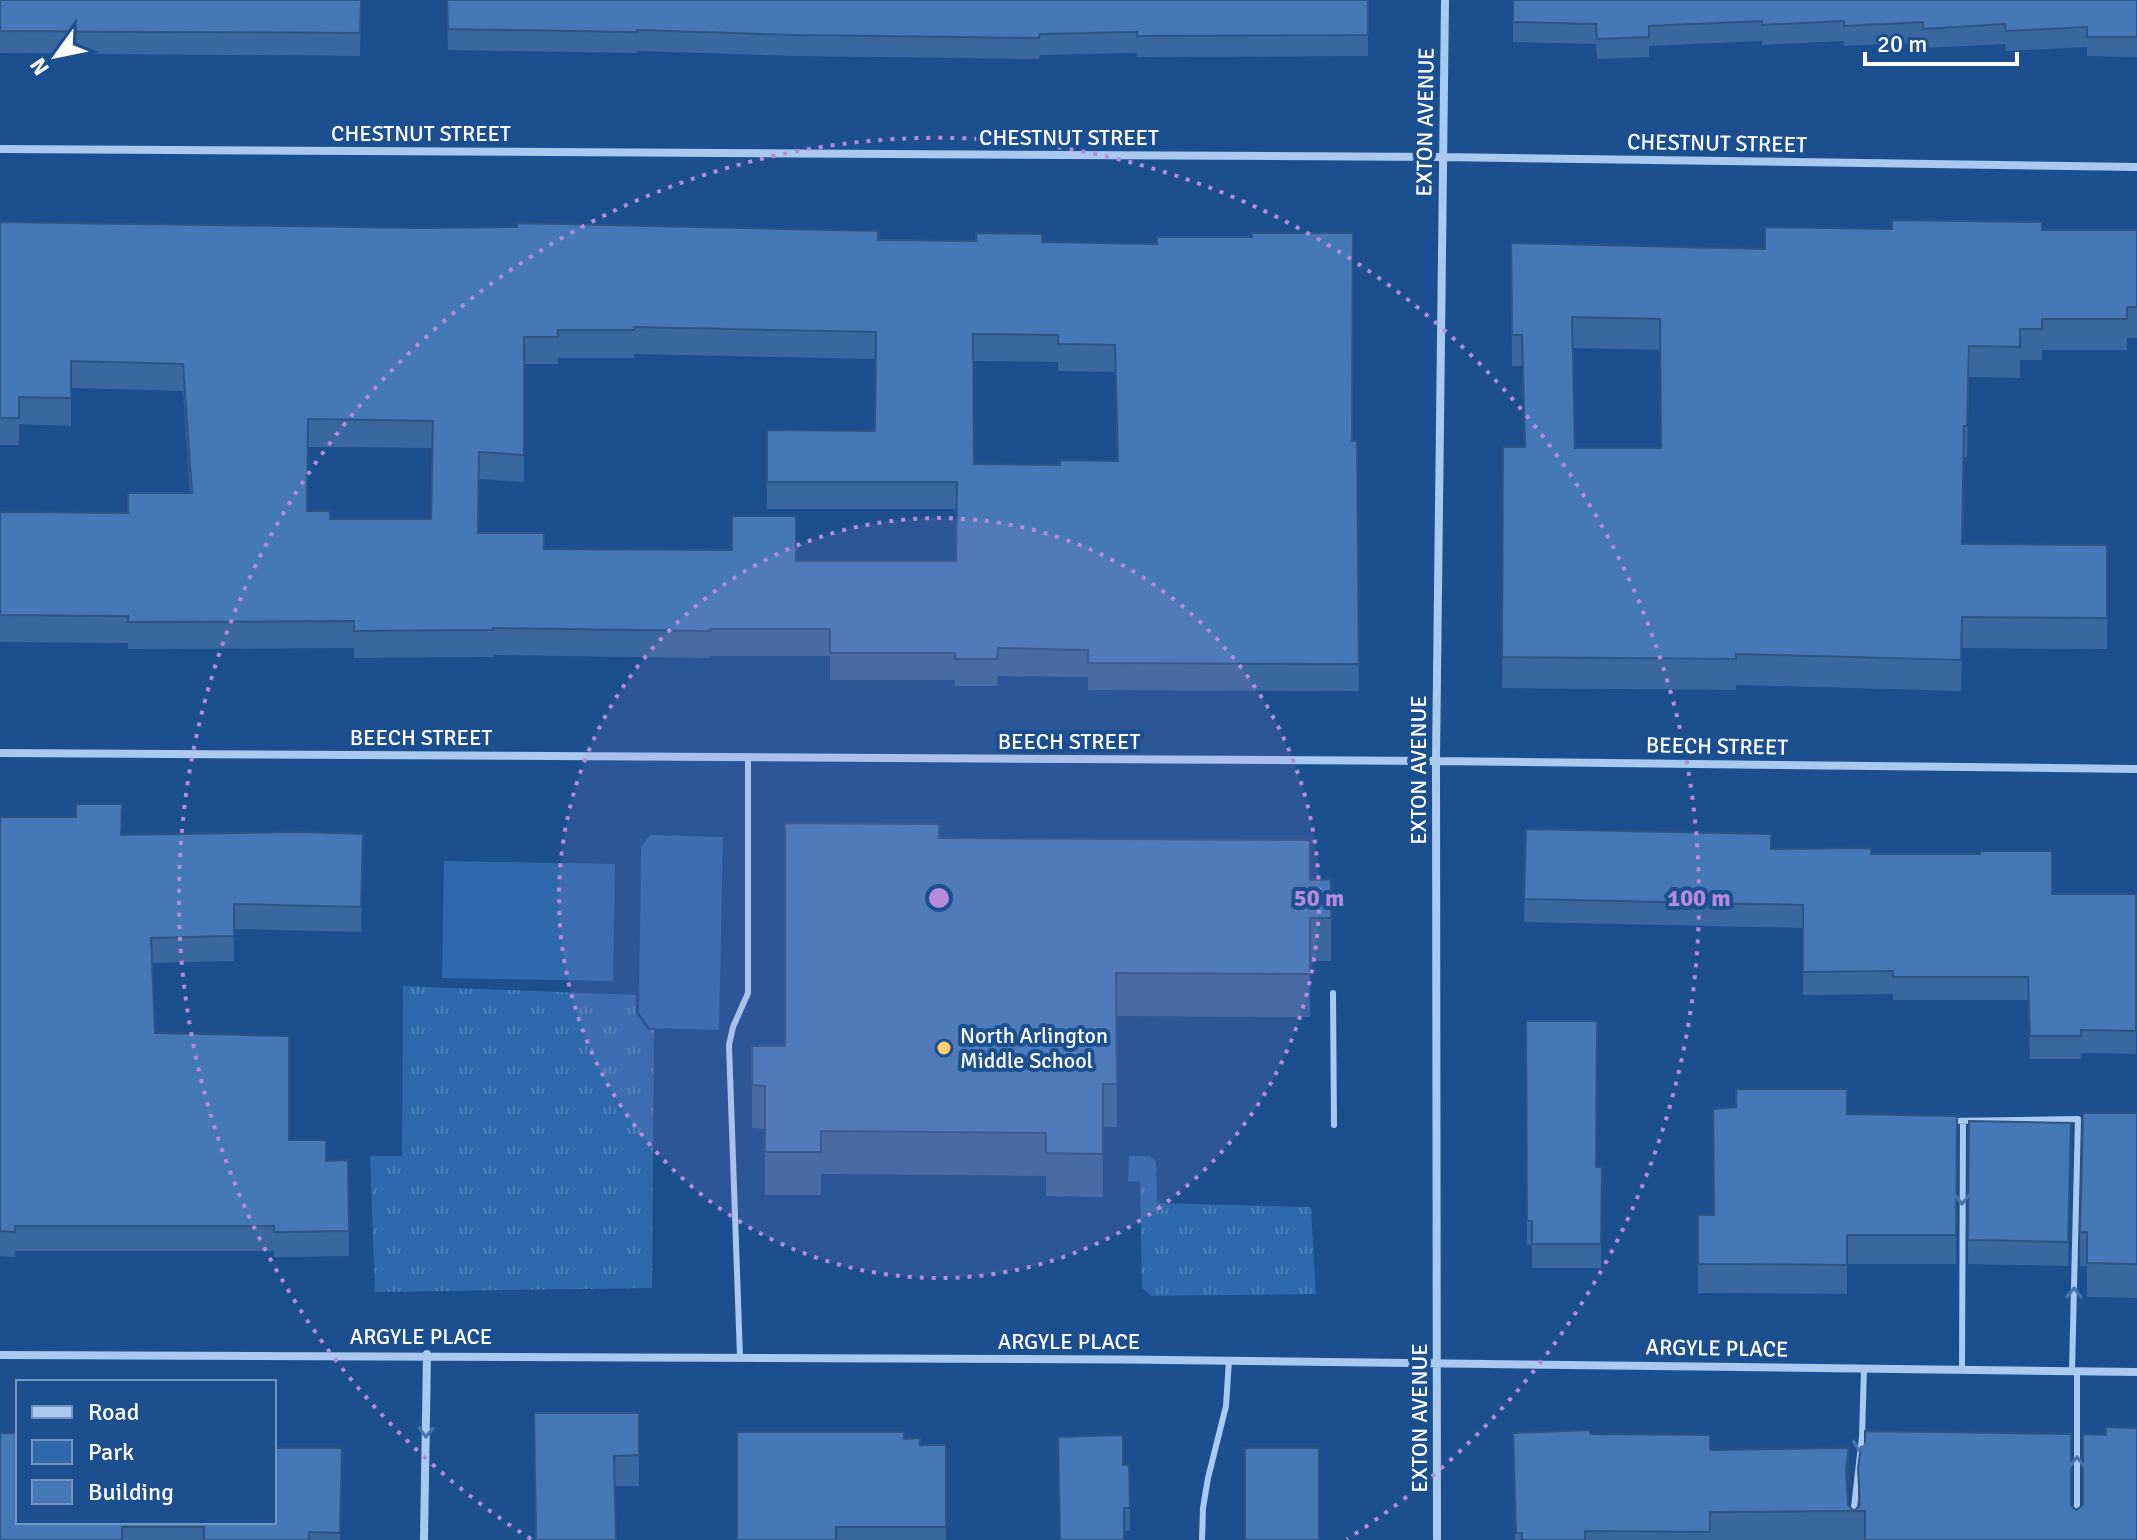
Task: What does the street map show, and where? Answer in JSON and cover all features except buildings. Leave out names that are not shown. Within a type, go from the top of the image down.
[{"type":"street","name":"EXTON AVENUE","points":[[1437,1540],[1436,761],[1445,0]]},
{"type":"street","name":"CHESTNUT STREET","points":[[0,149],[1442,157],[2137,167]]},
{"type":"street","name":"BEECH STREET","points":[[0,753],[1436,761],[2137,769]]},
{"type":"street","name":"ARGYLE PLACE","points":[[0,1355],[427,1354],[1229,1360],[2137,1372]]},
{"type":"street","points":[[424,1540],[427,1354]]},
{"type":"lane","points":[[740,1357],[729,1045],[733,1027],[748,993],[748,757]]},
{"type":"lane","points":[[1333,993],[1334,1125]]},
{"type":"lane","points":[[1935,1122],[2078,1119],[2074,1371],[2077,1525]]},
{"type":"lane","points":[[1962,1369],[1963,1121]]},
{"type":"lane","points":[[1202,1540],[1208,1478],[1226,1406],[1229,1360]]},
{"type":"lane","points":[[1853,1528],[1852,1503],[1862,1437],[1864,1368]]},
{"type":"green space","points":[[650,835],[723,837],[719,1030],[650,1028],[639,1013],[641,847]]},
{"type":"green space","points":[[444,861],[615,864],[613,981],[442,978]]},
{"type":"green space","points":[[403,986],[636,995],[636,1013],[648,1030],[654,1030],[652,1288],[375,1292],[370,1156],[402,1156]]},
{"type":"green space","points":[[1129,1156],[1150,1156],[1156,1162],[1157,1203],[1311,1207],[1316,1294],[1152,1296],[1142,1288],[1140,1182],[1128,1181]]},
{"type":"place","name":"North Arlington Middle School","points":[[944,1048]]}]
